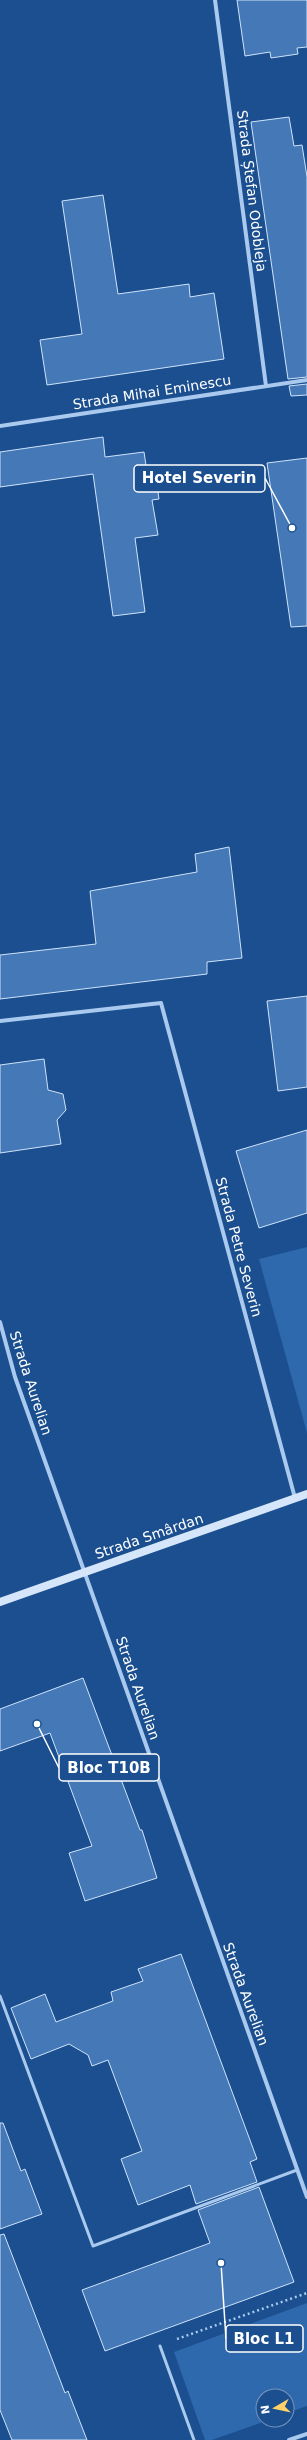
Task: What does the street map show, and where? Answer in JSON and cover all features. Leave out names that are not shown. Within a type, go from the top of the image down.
[{"type":"main road","name":"Strada Smârdan","points":[[0,1602],[307,1494]]},
{"type":"street","name":"Strada Ștefan Odobleja","points":[[215,0],[266,386]]},
{"type":"street","name":"Strada Mihai Eminescu","points":[[0,426],[307,380]]},
{"type":"street","name":"Strada Petre Severin","points":[[0,1021],[160,1003],[296,1498]]},
{"type":"street","name":"Strada Aurelian","points":[[0,1322],[15,1377],[307,2197]]},
{"type":"street","points":[[289,2440],[307,2434]]},
{"type":"lane","points":[[0,1996],[93,2246],[297,2170]]},
{"type":"lane","points":[[160,2346],[194,2440]]},
{"type":"path","points":[[160,2346],[307,2293]]},
{"type":"shaded area","points":[[307,1247],[307,1433],[259,1259]]},
{"type":"shaded area","points":[[307,2303],[307,2406],[295,2410],[295,2388],[255,2388],[255,2425],[212,2440],[205,2440],[174,2352]]},
{"type":"building","points":[[237,0],[307,0],[307,47],[297,48],[298,54],[271,58],[270,52],[245,56]]},
{"type":"building","points":[[289,117],[294,146],[302,145],[307,177],[307,377],[288,379],[251,122]]},
{"type":"building","points":[[103,195],[118,294],[189,284],[190,297],[214,293],[224,359],[47,385],[40,340],[82,334],[62,201]]},
{"type":"building","points":[[307,384],[307,395],[291,396],[289,386]]},
{"type":"building","points":[[103,437],[105,457],[144,452],[147,472],[155,471],[159,499],[152,500],[158,535],[135,538],[145,612],[113,616],[93,474],[0,487],[0,452]]},
{"type":"building","points":[[307,458],[307,626],[291,627],[267,463]]},
{"type":"building","points":[[229,847],[242,958],[207,962],[207,974],[0,999],[0,955],[96,944],[90,891],[197,872],[195,854]]},
{"type":"building","points":[[307,996],[307,1087],[278,1091],[267,1001]]},
{"type":"building","points":[[44,1059],[48,1090],[63,1094],[66,1110],[57,1120],[61,1144],[0,1153],[0,1065]]},
{"type":"building","points":[[307,1130],[307,1213],[259,1228],[236,1151]]},
{"type":"building","points":[[83,1678],[140,1830],[142,1830],[157,1878],[85,1901],[69,1853],[92,1846],[50,1733],[0,1751],[0,1709]]},
{"type":"building","points":[[181,1954],[257,2159],[250,2162],[257,2182],[196,2204],[190,2185],[138,2205],[121,2159],[142,2151],[108,2060],[92,2066],[88,2055],[69,2044],[31,2059],[11,2008],[45,1994],[56,2022],[113,2001],[111,1992],[143,1981],[138,1969]]},
{"type":"building","points":[[0,2123],[3,2123],[21,2171],[25,2169],[42,2214],[0,2229]]},
{"type":"building","points":[[259,2187],[294,2282],[105,2351],[82,2290],[210,2243],[198,2210]]},
{"type":"building","points":[[4,2234],[65,2393],[68,2391],[87,2440],[12,2440],[0,2410],[0,2235]]},
{"type":"place","name":"Hotel Severin","points":[[292,528]]},
{"type":"place","name":"Bloc T10B","points":[[37,1724]]},
{"type":"place","name":"Bloc L1","points":[[221,2263]]}]
